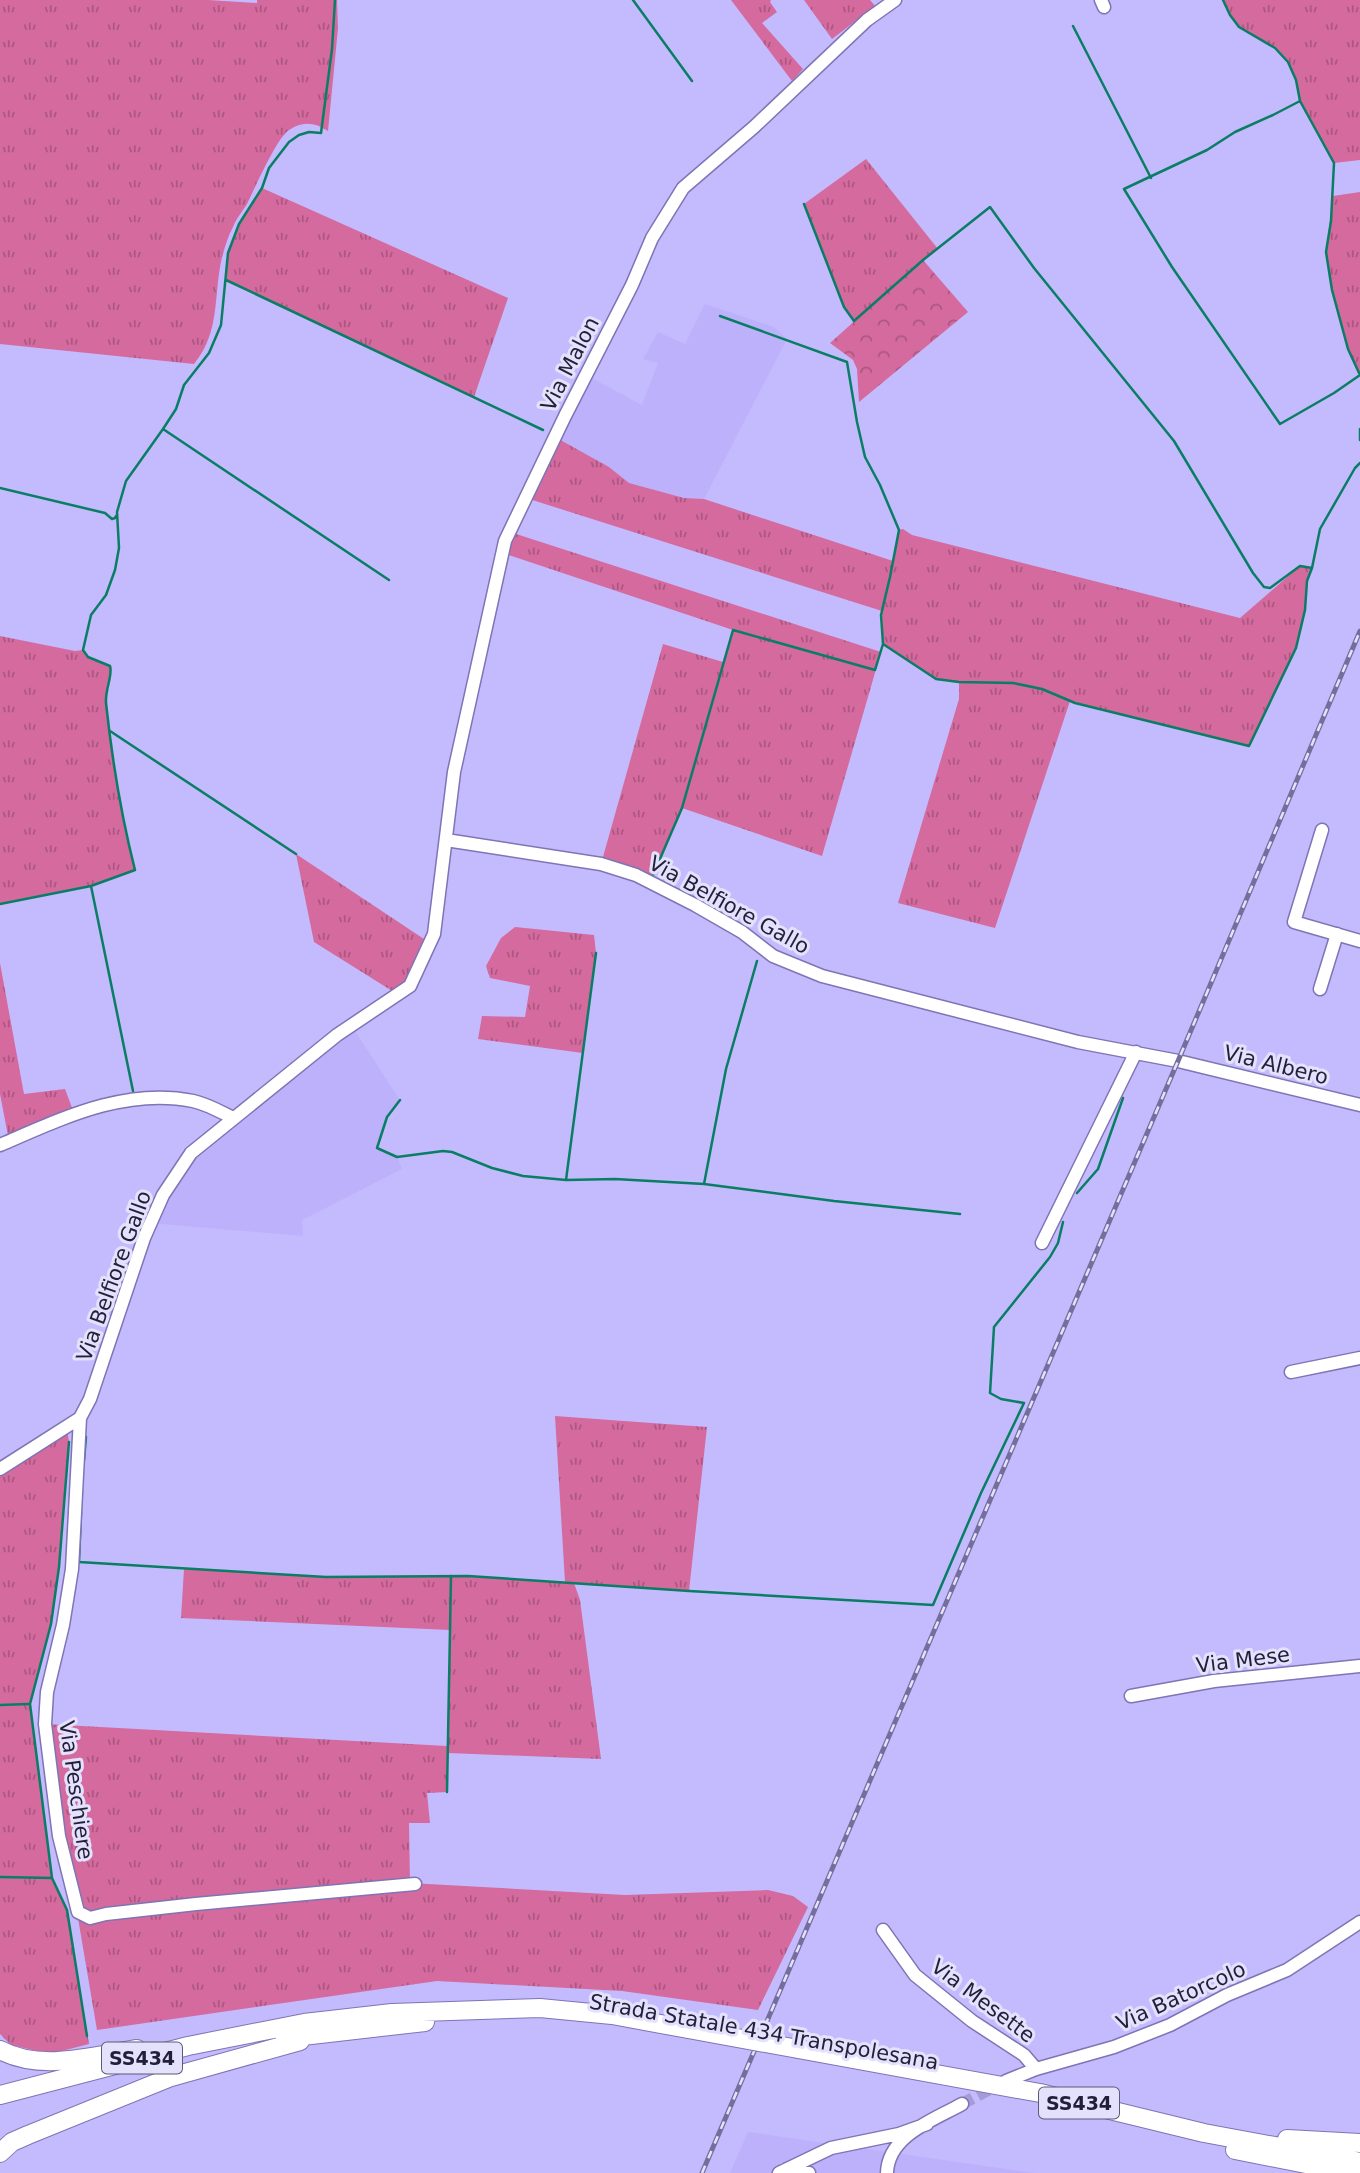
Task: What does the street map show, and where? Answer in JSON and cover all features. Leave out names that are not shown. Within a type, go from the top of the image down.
[{"type":"highway","points":[[0,2050],[29,2059],[69,2060],[309,2015],[375,2008],[391,2013]]},
{"type":"highway","name":"Strada Statale 434 Transpolesana","points":[[0,2108],[32,2093],[188,2046],[304,2023],[391,2013],[473,2008],[540,2008],[612,2015],[687,2033],[1008,2098],[1266,2157],[1352,2173]]},
{"type":"highway","name":"Strada Statale 434 Transpolesana","points":[[0,2095],[32,2093],[254,2043],[329,2032],[440,2021],[540,2020],[687,2033]]},
{"type":"highway","points":[[0,2153],[12,2143],[171,2077],[329,2032]]},
{"type":"highway","name":"Strada Statale 434 Transpolesana","points":[[797,2054],[1040,2093],[1204,2133],[1360,2162]]},
{"type":"highway","points":[[1204,2133],[1360,2143]]},
{"type":"highway","points":[[1266,2157],[1277,2166],[1306,2173]]},
{"type":"street","name":"Via Malon","points":[[446,840],[454,772],[505,541],[632,285],[652,238],[683,188],[754,127],[867,20],[895,0]]},
{"type":"street","points":[[1322,830],[1294,922],[1360,941]]},
{"type":"street","name":"Via Belfiore Gallo","points":[[90,1399],[144,1238],[163,1195],[191,1153],[337,1035],[410,986],[433,934],[446,840],[601,864],[651,882],[742,932],[773,956],[822,976],[1078,1042],[1184,1062]]},
{"type":"street","points":[[1320,989],[1337,934]]},
{"type":"street","points":[[1042,1243],[1136,1052]]},
{"type":"street","name":"Via Albero","points":[[1184,1062],[1360,1105]]},
{"type":"street","points":[[0,1145],[74,1113],[141,1097],[194,1101],[233,1118]]},
{"type":"street","points":[[1292,1372],[1360,1358]]},
{"type":"street","name":"Via Peschiere","points":[[90,1399],[80,1419],[72,1569],[63,1625],[47,1692],[45,1724],[59,1836],[78,1912],[90,1918],[196,1904],[415,1884]]},
{"type":"street","points":[[0,1469],[80,1419]]},
{"type":"street","name":"Via Mese","points":[[1132,1696],[1214,1681],[1360,1666]]},
{"type":"street","name":"Via Batorcolo","points":[[1006,2081],[1036,2068],[1114,2047],[1170,2025],[1227,1995],[1287,1970],[1360,1922]]},
{"type":"street","name":"Via Mesette","points":[[883,1930],[915,1975],[972,2021],[1024,2055],[1036,2068]]},
{"type":"street","points":[[887,2173],[893,2148],[909,2135],[962,2104]]},
{"type":"street","points":[[783,2171],[831,2148],[899,2134],[927,2124]]},
{"type":"street","points":[[783,2171],[809,2173]]},
{"type":"shaded area","points":[[705,304],[774,327],[787,339],[704,499],[684,498],[629,483],[609,467],[555,437],[586,375],[642,405],[658,363],[643,359],[658,332],[685,344]]},
{"type":"shaded area","points":[[351,1025],[400,1100],[387,1117],[377,1147],[397,1157],[402,1169],[302,1220],[303,1236],[151,1223],[191,1153]]},
{"type":"shaded area","points":[[748,2132],[1034,2173],[730,2173]]},
{"type":"green space","points":[[0,0],[208,0],[257,3],[257,0],[337,0],[338,28],[328,131],[313,124],[299,125],[284,135],[272,153],[228,238],[219,271],[212,326],[203,352],[194,364],[0,344]]},
{"type":"green space","points":[[731,0],[771,0],[777,12],[762,23],[803,69],[792,81]]},
{"type":"green space","points":[[804,0],[870,0],[875,6],[832,39]]},
{"type":"green space","points":[[1223,0],[1360,0],[1360,160],[1334,163],[1300,101],[1296,80],[1288,62],[1275,48],[1239,27]]},
{"type":"green space","points":[[866,159],[938,249],[854,321],[844,307],[804,204]]},
{"type":"green space","points":[[262,188],[508,298],[474,397],[225,280],[228,253],[239,224]]},
{"type":"green space","points":[[1360,192],[1360,375],[1348,349],[1332,290],[1326,252],[1333,196]]},
{"type":"green space","points":[[923,260],[968,312],[859,402],[857,369],[853,360],[830,343]]},
{"type":"green space","points":[[555,437],[609,467],[629,483],[684,498],[704,499],[893,561],[899,530],[903,529],[912,535],[1240,618],[1300,566],[1312,568],[1307,581],[1305,610],[1296,648],[1249,746],[1070,701],[995,928],[898,903],[959,699],[959,683],[936,679],[883,644],[882,611],[526,498]]},
{"type":"green space","points":[[510,532],[881,652],[822,856],[682,808],[651,882],[601,864],[663,644],[723,662],[733,630],[503,553]]},
{"type":"green space","points":[[0,636],[75,651],[83,650],[88,657],[110,666],[106,698],[108,724],[121,808],[135,870],[91,886],[0,904]]},
{"type":"green space","points":[[296,854],[430,943],[410,986],[397,994],[314,942]]},
{"type":"green space","points":[[515,927],[594,935],[596,953],[583,1053],[478,1039],[482,1016],[525,1017],[530,986],[490,978],[486,966],[501,938]]},
{"type":"green space","points":[[0,963],[24,1094],[65,1089],[74,1113],[9,1141],[0,1094]]},
{"type":"green space","points":[[555,1416],[707,1427],[689,1591],[574,1583],[580,1600],[601,1759],[448,1753],[447,1792],[427,1793],[430,1823],[409,1823],[410,1883],[625,1895],[768,1890],[793,1896],[808,1907],[758,2010],[622,1991],[437,1981],[97,2030],[45,1724],[447,1746],[450,1630],[181,1618],[184,1569],[326,1577],[451,1576],[565,1582]]},
{"type":"green space","points":[[67,1428],[69,1442],[59,1567],[51,1624],[30,1704],[52,1878],[67,1910],[89,2044],[50,2054],[11,2045],[0,2034],[0,1469]]},
{"type":"waterway","points":[[0,904],[91,886],[135,870],[121,808],[108,724],[106,698],[110,666],[88,657],[83,650],[91,615],[106,595],[115,570],[119,548],[117,512],[126,481],[176,409],[184,385],[209,353],[221,325],[228,253],[239,224],[262,188],[269,168],[289,142],[309,132],[321,133],[332,49],[335,0]]},
{"type":"waterway","points":[[633,0],[692,81]]},
{"type":"waterway","points":[[1223,0],[1239,27],[1275,48],[1288,62],[1296,80],[1300,101],[1334,163],[1331,221],[1326,252],[1332,290],[1348,349],[1360,375]]},
{"type":"waterway","points":[[1073,26],[1151,178]]},
{"type":"waterway","points":[[1300,101],[1235,132],[1207,150],[1124,189],[1172,267],[1280,424],[1360,375]]},
{"type":"waterway","points":[[804,204],[844,307],[854,321],[923,260],[990,207],[1034,268],[1174,441],[1264,587],[1270,588],[1300,566],[1312,568],[1320,529],[1360,463]]},
{"type":"waterway","points":[[226,280],[543,430]]},
{"type":"waterway","points":[[720,316],[847,362],[865,457],[899,530],[881,615],[883,644],[936,679],[1013,683],[1042,689],[1075,703],[1249,746],[1296,648],[1305,610],[1307,581],[1312,568]]},
{"type":"waterway","points":[[163,429],[389,580]]},
{"type":"waterway","points":[[1360,429],[1360,440]]},
{"type":"waterway","points":[[0,488],[105,513],[112,519],[116,516]]},
{"type":"waterway","points":[[653,875],[682,808],[733,630],[875,670],[883,644]]},
{"type":"waterway","points":[[110,731],[296,854]]},
{"type":"waterway","points":[[91,886],[133,1091]]},
{"type":"waterway","points":[[566,1180],[596,953]]},
{"type":"waterway","points":[[704,1184],[726,1069],[757,961]]},
{"type":"waterway","points":[[1077,1193],[1098,1169],[1123,1098]]},
{"type":"waterway","points":[[400,1100],[387,1117],[377,1148],[397,1157],[443,1151],[523,1176],[704,1184],[960,1214]]},
{"type":"waterway","points":[[81,1512],[79,1562],[326,1577],[468,1576],[933,1605],[981,1493],[1024,1403],[1001,1399],[990,1393],[994,1327],[1050,1257],[1058,1243],[1063,1222]]},
{"type":"waterway","points":[[84,1460],[86,1437]]},
{"type":"waterway","points":[[69,1442],[59,1567],[51,1624],[30,1704],[52,1878],[67,1910],[87,2036]]},
{"type":"waterway","points":[[447,1792],[451,1576]]},
{"type":"waterway","points":[[0,1705],[28,1704]]},
{"type":"waterway","points":[[0,1877],[52,1878]]},
{"type":"tunnel","points":[[962,2104],[999,2084]]},
{"type":"railway","points":[[702,2173],[1360,631]]}]
